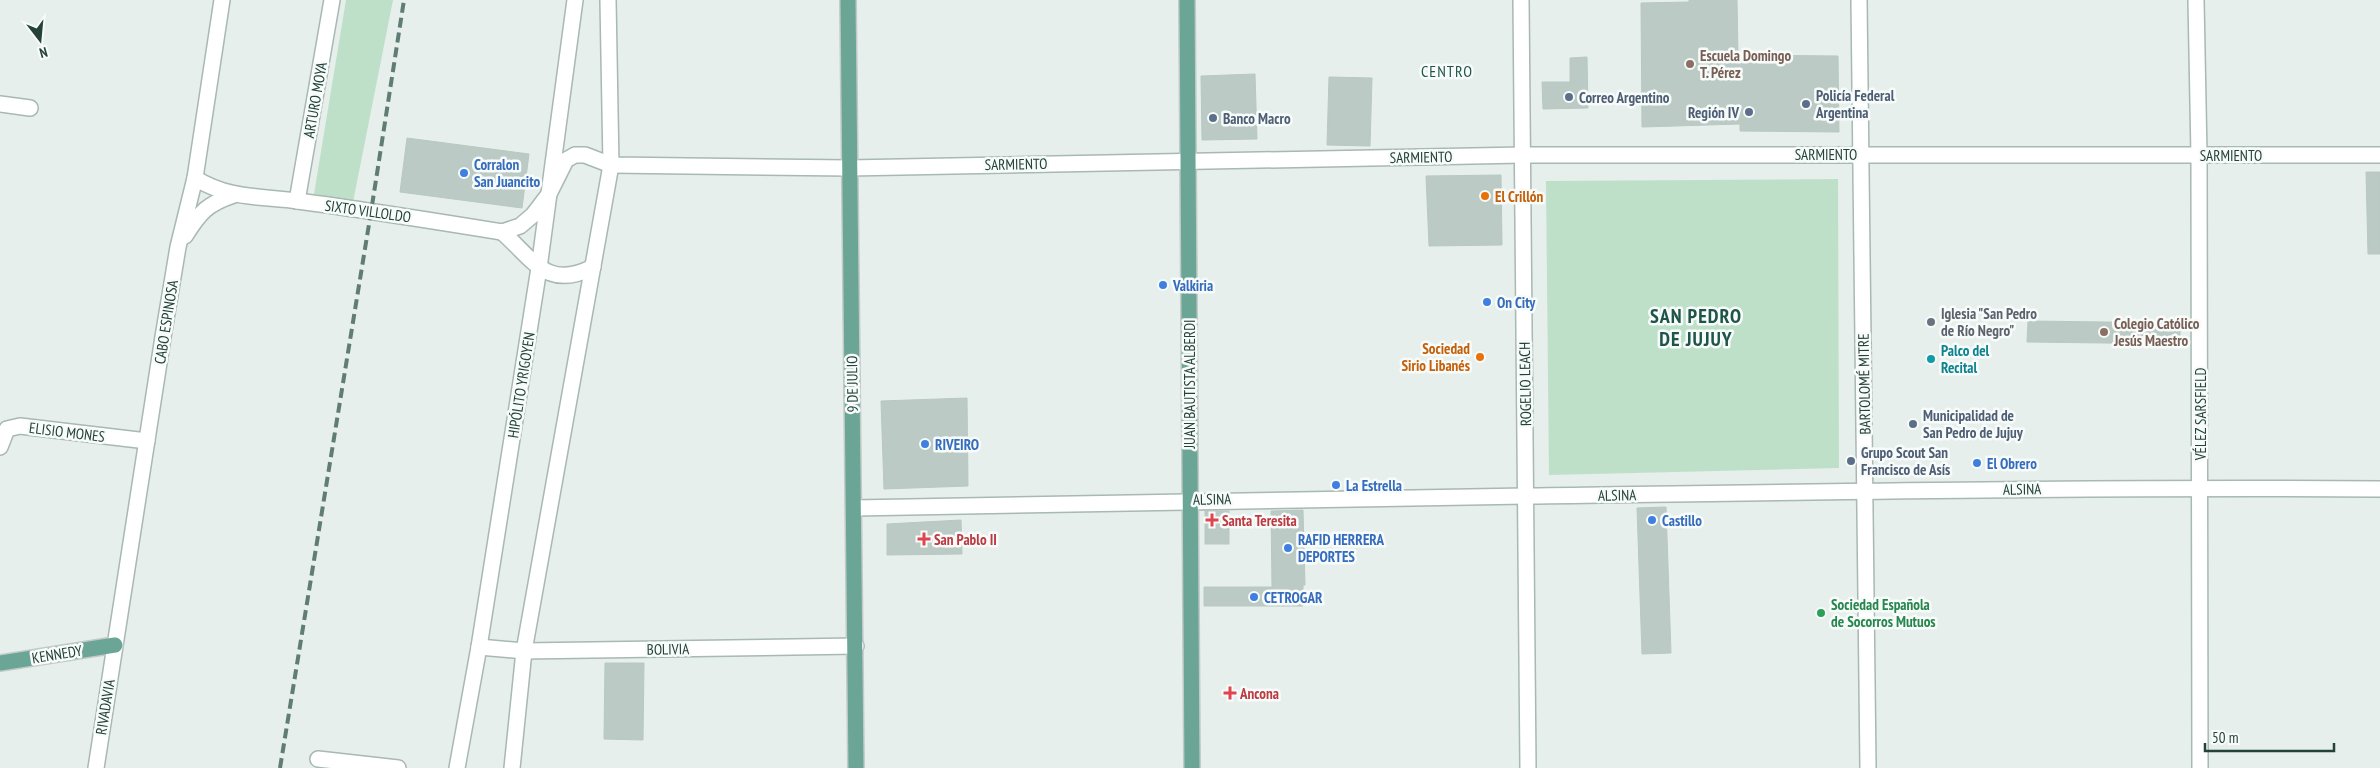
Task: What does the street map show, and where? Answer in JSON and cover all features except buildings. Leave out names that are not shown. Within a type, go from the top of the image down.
[{"type":"main road","name":"9 DE JULIO","points":[[848,0],[856,768]]},
{"type":"main road","name":"JUAN BAUTISTA ALBERDI","points":[[1187,0],[1192,768]]},
{"type":"main road","name":"KENNEDY","points":[[0,663],[114,645]]},
{"type":"street","name":"CABO ESPINOSA","points":[[114,645],[178,247],[195,178],[222,0]]},
{"type":"street","name":"ARTURO MOYA","points":[[297,201],[332,0]]},
{"type":"street","name":"HIPÓLITO YRIGOYEN","points":[[457,768],[480,647],[539,268],[574,0]]},
{"type":"street","points":[[512,768],[524,651],[611,165],[608,0]]},
{"type":"street","name":"ROGELIO LEACH","points":[[1521,0],[1528,768]]},
{"type":"street","name":"BARTOLOMÉ MITRE","points":[[1858,0],[1868,768]]},
{"type":"street","name":"VÉLEZ SARSFIELD","points":[[2196,0],[2199,156],[2200,768]]},
{"type":"street","points":[[0,104],[30,108]]},
{"type":"street","name":"SARMIENTO","points":[[502,232],[520,226],[533,215],[550,194],[566,160],[575,155],[585,155],[611,165],[849,168],[1523,155],[2380,155]]},
{"type":"street","points":[[195,178],[212,188],[234,195]]},
{"type":"street","points":[[178,247],[198,214],[212,202],[234,195]]},
{"type":"street","name":"SIXTO VILLOLDO","points":[[234,195],[297,201],[502,232]]},
{"type":"street","points":[[502,232],[539,268],[552,275],[568,276],[593,267]]},
{"type":"street","name":"ELISIO MONES","points":[[0,446],[7,429],[20,426],[147,441]]},
{"type":"street","name":"ALSINA","points":[[854,508],[1190,499],[2200,488],[2380,489]]},
{"type":"street","name":"RIVADAVIA","points":[[96,768],[114,645]]},
{"type":"street","name":"BOLIVIA","points":[[480,647],[524,651],[856,646]]},
{"type":"street","points":[[318,759],[398,768]]},
{"type":"green space","points":[[346,0],[393,0],[353,202],[314,194]]},
{"type":"green space","points":[[1838,179],[1839,468],[1549,475],[1546,181]]},
{"type":"railway","points":[[280,768],[404,0]]},
{"type":"place","name":"Escuela Domingo T. Pérez","points":[[1690,64]]},
{"type":"place","name":"Correo Argentino","points":[[1569,97]]},
{"type":"place","name":"Policía Federal Argentina","points":[[1806,104]]},
{"type":"place","name":"Región IV","points":[[1749,112]]},
{"type":"place","name":"Banco Macro","points":[[1213,118]]},
{"type":"place","name":"Corralon San Juancito","points":[[464,173]]},
{"type":"place","name":"El Crillón","points":[[1485,196]]},
{"type":"place","name":"Valkiria","points":[[1163,285]]},
{"type":"place","name":"On City","points":[[1487,302]]},
{"type":"place","name":"Iglesia \"San Pedro de Río Negro\"","points":[[1931,322]]},
{"type":"place","name":"Colegio Católico Jesús Maestro","points":[[2104,332]]},
{"type":"place","name":"Sociedad Sirio Libanés","points":[[1480,357]]},
{"type":"place","name":"Palco del Recital","points":[[1931,359]]},
{"type":"place","name":"Municipalidad de San Pedro de Jujuy","points":[[1913,424]]},
{"type":"place","name":"RIVEIRO","points":[[925,444]]},
{"type":"place","name":"Grupo Scout San Francisco de Asís","points":[[1851,461]]},
{"type":"place","name":"El Obrero","points":[[1977,463]]},
{"type":"place","name":"La Estrella","points":[[1336,485]]},
{"type":"place","name":"Santa Teresita","points":[[1212,520]]},
{"type":"place","name":"Castillo","points":[[1652,520]]},
{"type":"place","name":"San Pablo II","points":[[924,539]]},
{"type":"place","name":"RAFID HERRERA DEPORTES","points":[[1288,548]]},
{"type":"place","name":"CETROGAR","points":[[1254,597]]},
{"type":"place","name":"Sociedad Española de Socorros Mutuos","points":[[1821,613]]},
{"type":"place","name":"Ancona","points":[[1230,693]]},
{"type":"district","name":"CENTRO","points":[[1447,71]]},
{"type":"district","name":"SAN PEDRO DE JUJUY","points":[[1696,328]]}]
